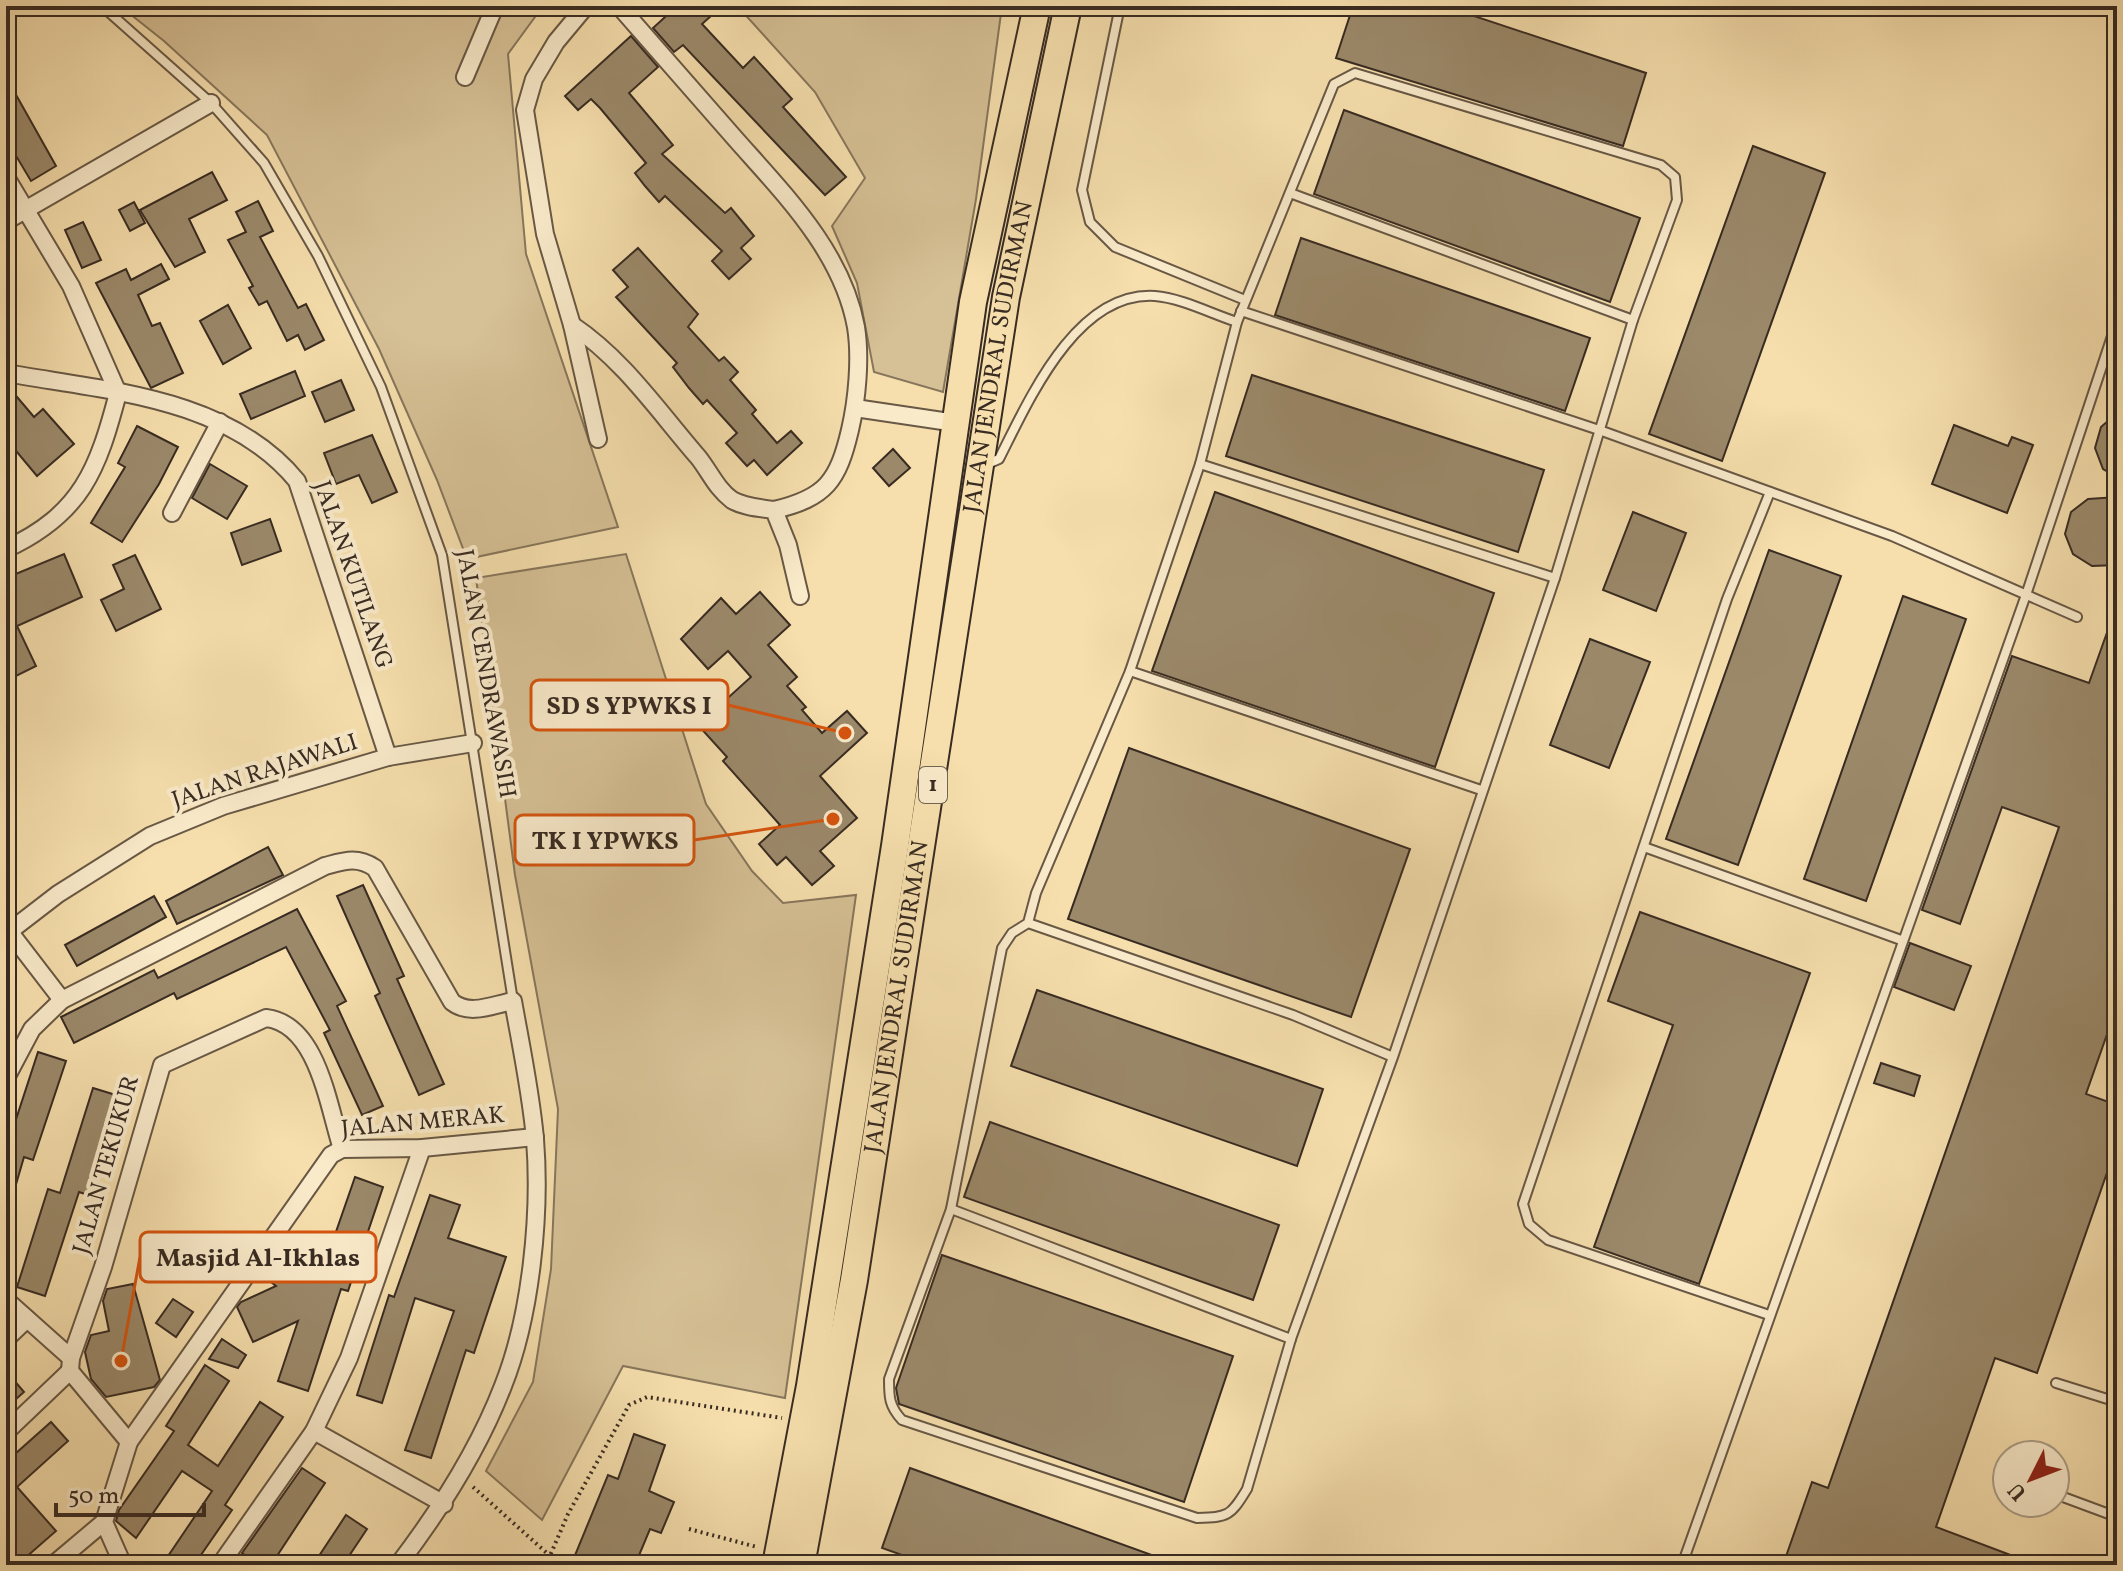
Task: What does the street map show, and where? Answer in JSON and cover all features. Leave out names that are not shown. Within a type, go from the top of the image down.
[{"type":"highway","name":"JALAN JENDRAL SUDIRMAN","points":[[785,1561],[801,1421],[810,1386],[893,862],[973,302],[1037,6]]},
{"type":"highway","name":"JALAN JENDRAL SUDIRMAN","points":[[785,1561],[856,1265],[932,792],[1006,297],[1068,6]]},
{"type":"street","points":[[465,77],[495,6]]},
{"type":"street","points":[[586,6],[556,42],[539,70],[525,110],[526,133],[545,234],[572,325],[598,439]]},
{"type":"street","points":[[572,325],[595,340],[636,382],[702,462],[713,482],[734,501],[774,510],[803,503],[827,488],[842,464],[855,408],[856,327],[831,259],[802,215],[619,6]]},
{"type":"street","points":[[6,221],[211,103]]},
{"type":"street","points":[[6,177],[71,286],[118,393],[94,474],[81,493],[47,527],[6,549]]},
{"type":"street","name":"JALAN KUTILANG","points":[[6,373],[142,396],[220,422],[275,455],[297,481],[388,757]]},
{"type":"street","points":[[855,408],[956,423]]},
{"type":"street","points":[[172,513],[220,422]]},
{"type":"street","points":[[774,510],[788,545],[800,596]]},
{"type":"street","name":"JALAN RAJAWALI","points":[[7,933],[58,894],[150,836],[223,806],[388,757],[473,743]]},
{"type":"street","points":[[6,1078],[32,1029],[62,1000],[325,866],[362,859],[375,868],[452,1002],[462,1010],[513,1001]]},
{"type":"street","points":[[7,933],[62,1000]]},
{"type":"street","name":"JALAN CENDRAWASIH","points":[[398,1565],[444,1504],[503,1387],[519,1336],[531,1250],[535,1137],[513,1001]]},
{"type":"street","name":"JALAN TEKUKUR","points":[[71,1364],[162,1065],[266,1018],[292,1026],[307,1042],[342,1149]]},
{"type":"street","name":"JALAN MERAK","points":[[104,1522],[129,1442],[331,1155],[342,1149],[422,1148],[535,1137]]},
{"type":"street","points":[[220,1565],[314,1431],[349,1358],[422,1148]]},
{"type":"street","points":[[6,1300],[71,1364],[129,1442]]},
{"type":"street","points":[[6,1339],[27,1319]]},
{"type":"street","points":[[6,1432],[71,1364]]},
{"type":"street","points":[[314,1431],[444,1504]]},
{"type":"street","points":[[53,1565],[104,1522],[123,1565]]},
{"type":"lane","name":"JALAN CENDRAWASIH","points":[[102,6],[211,103],[264,163],[318,256],[381,387],[442,555],[513,1001]]},
{"type":"lane","points":[[1120,6],[1082,190],[1090,222],[1115,247],[1245,300]]},
{"type":"lane","points":[[1355,73],[1661,165],[1675,177],[1677,200],[1633,320],[1602,431],[1555,578],[1393,1057],[1291,1339],[1247,1489],[1234,1511],[1224,1517],[1197,1518],[902,1420],[889,1402],[889,1379],[951,1209],[1002,948],[1012,933],[1028,923],[1036,893],[1130,671],[1200,464],[1245,300],[1334,84],[1355,73]]},
{"type":"lane","points":[[1290,193],[1633,320]]},
{"type":"lane","points":[[979,468],[999,459],[1063,346],[1103,309],[1121,301],[1155,296],[1237,322]]},
{"type":"lane","points":[[1241,311],[1602,431],[1892,536],[2027,592],[2077,617]]},
{"type":"lane","points":[[1682,1565],[1901,940],[2027,592],[2117,321]]},
{"type":"lane","points":[[1200,464],[1555,578]]},
{"type":"lane","points":[[1769,1315],[1548,1240],[1529,1224],[1523,1204],[1727,599],[1770,492]]},
{"type":"lane","points":[[1130,671],[1481,790]]},
{"type":"lane","points":[[1644,847],[1901,940]]},
{"type":"lane","points":[[1028,923],[1293,1015],[1393,1057]]},
{"type":"lane","points":[[951,1209],[1291,1339]]},
{"type":"lane","points":[[2056,1383],[2117,1402]]},
{"type":"lane","points":[[2071,1500],[2117,1517]]},
{"type":"path","points":[[546,1565],[629,1405],[637,1400],[647,1397],[801,1421]]},
{"type":"path","points":[[459,1475],[549,1555]]},
{"type":"path","points":[[689,1529],[785,1561]]},
{"type":"shaded area","points":[[120,6],[543,6],[508,54],[526,254],[618,527],[467,559],[437,480],[379,349],[267,135],[164,41]]},
{"type":"shaded area","points":[[743,6],[1002,6],[976,199],[943,392],[874,372],[857,283],[832,226],[865,178],[815,92],[741,10]]},
{"type":"shaded area","points":[[626,554],[706,804],[752,871],[783,903],[856,895],[785,1398],[623,1366],[542,1520],[486,1471],[533,1382],[551,1269],[558,1109],[515,875],[476,578]]},
{"type":"building","points":[[677,6],[722,6],[702,24],[743,68],[754,57],[792,99],[783,107],[846,177],[825,195],[683,45],[674,52],[653,28]]},
{"type":"building","points":[[1353,6],[1444,6],[1646,73],[1623,146],[1336,58]]},
{"type":"building","points":[[631,36],[658,67],[629,93],[673,145],[662,154],[725,213],[731,208],[754,236],[741,248],[751,259],[729,279],[712,261],[722,251],[665,196],[659,202],[645,186],[635,173],[646,163],[600,108],[591,99],[578,110],[565,96]]},
{"type":"building","points":[[6,77],[56,166],[31,181],[6,139]]},
{"type":"building","points":[[1344,110],[1640,218],[1610,302],[1314,194]]},
{"type":"building","points":[[1753,146],[1825,173],[1722,461],[1649,434]]},
{"type":"building","points":[[212,172],[227,200],[189,219],[205,252],[175,267],[140,210]]},
{"type":"building","points":[[258,201],[273,231],[260,237],[298,308],[306,304],[324,340],[305,350],[298,335],[287,341],[267,301],[259,305],[249,288],[253,286],[228,240],[246,232],[236,212]]},
{"type":"building","points":[[134,202],[145,223],[130,231],[119,210]]},
{"type":"building","points":[[83,222],[101,260],[82,268],[65,230]]},
{"type":"building","points":[[1301,238],[1590,338],[1565,411],[1275,315]]},
{"type":"building","points":[[638,248],[698,314],[688,327],[719,361],[724,357],[738,372],[730,380],[756,410],[752,414],[777,443],[791,431],[802,443],[767,475],[754,460],[747,466],[726,443],[737,433],[707,400],[703,404],[673,367],[677,363],[616,297],[628,287],[613,270]]},
{"type":"building","points":[[161,264],[169,279],[138,295],[152,326],[160,323],[183,373],[151,388],[96,283],[126,269],[131,280]]},
{"type":"building","points":[[228,305],[251,348],[223,364],[200,321]]},
{"type":"building","points":[[295,371],[305,396],[251,419],[240,394]]},
{"type":"building","points":[[1252,375],[1544,470],[1518,552],[1226,456]]},
{"type":"building","points":[[341,380],[354,410],[325,422],[312,392]]},
{"type":"building","points":[[6,384],[34,417],[43,409],[74,444],[37,476],[6,439]]},
{"type":"building","points":[[2117,413],[2117,477],[2103,469],[2095,448],[2101,427]]},
{"type":"building","points":[[1954,425],[2008,446],[2012,437],[2033,445],[2007,513],[1932,484]]},
{"type":"building","points":[[137,426],[178,447],[159,484],[122,542],[91,523],[125,467],[118,463]]},
{"type":"building","points":[[372,435],[397,492],[372,503],[359,475],[336,484],[324,453]]},
{"type":"building","points":[[893,449],[910,468],[889,486],[873,468]]},
{"type":"building","points":[[210,464],[247,486],[227,519],[192,498]]},
{"type":"building","points":[[1215,492],[1494,593],[1435,767],[1152,671]]},
{"type":"building","points":[[2117,497],[2117,565],[2092,566],[2073,554],[2065,534],[2071,512],[2088,499]]},
{"type":"building","points":[[1633,512],[1686,533],[1656,611],[1603,590]]},
{"type":"building","points":[[270,519],[281,551],[242,565],[231,533]]},
{"type":"building","points":[[1769,550],[1841,576],[1738,865],[1666,839]]},
{"type":"building","points":[[64,554],[82,597],[17,626],[36,666],[6,681],[6,578]]},
{"type":"building","points":[[135,555],[161,609],[116,631],[101,600],[124,589],[113,565]]},
{"type":"building","points":[[760,592],[790,625],[768,645],[797,677],[787,686],[806,707],[802,710],[822,733],[847,711],[867,733],[820,776],[857,818],[820,851],[834,866],[812,885],[786,857],[777,865],[759,844],[780,825],[723,761],[727,757],[698,725],[751,677],[728,651],[708,669],[681,639],[721,598],[736,614]]},
{"type":"building","points":[[1903,596],[1966,619],[1866,901],[1804,879]]},
{"type":"building","points":[[2115,610],[2117,1006],[2086,1094],[2117,1105],[2117,1144],[2037,1373],[1995,1358],[1936,1527],[2037,1565],[1783,1565],[1812,1482],[1828,1488],[2059,827],[2002,807],[1960,924],[1922,910],[2012,656],[2089,683]]},
{"type":"building","points":[[1590,639],[1650,662],[1609,768],[1550,745]]},
{"type":"building","points":[[1129,748],[1410,849],[1351,1017],[1068,919]]},
{"type":"building","points":[[268,847],[283,875],[177,924],[166,901]]},
{"type":"building","points":[[363,885],[404,976],[397,979],[444,1084],[419,1095],[375,996],[380,993],[337,896]]},
{"type":"building","points":[[154,896],[166,917],[77,966],[65,945]]},
{"type":"building","points":[[297,909],[346,1001],[337,1006],[383,1106],[362,1115],[324,1033],[330,1030],[286,947],[177,999],[174,993],[74,1043],[61,1017],[154,970],[158,978]]},
{"type":"building","points":[[1640,912],[1810,973],[1699,1284],[1594,1247],[1673,1025],[1608,1001]]},
{"type":"building","points":[[1910,943],[1971,966],[1954,1010],[1894,987]]},
{"type":"building","points":[[1037,990],[1323,1089],[1297,1166],[1011,1066]]},
{"type":"building","points":[[38,1052],[66,1061],[33,1160],[24,1157],[10,1205],[6,1205],[6,1150]]},
{"type":"building","points":[[1881,1063],[1920,1076],[1914,1096],[1874,1083]]},
{"type":"building","points":[[93,1088],[119,1096],[88,1195],[79,1192],[45,1296],[17,1287],[48,1189],[60,1193]]},
{"type":"building","points":[[990,1122],[1279,1225],[1253,1300],[964,1197]]},
{"type":"building","points":[[355,1177],[383,1187],[348,1291],[341,1289],[308,1391],[278,1381],[298,1321],[253,1342],[237,1307],[241,1302],[276,1286],[261,1274],[282,1243],[321,1275]]},
{"type":"building","points":[[430,1195],[460,1205],[448,1238],[506,1257],[474,1353],[466,1350],[431,1458],[405,1450],[454,1311],[415,1298],[382,1403],[357,1395],[389,1295],[394,1297]]},
{"type":"building","points":[[942,1255],[1233,1356],[1184,1502],[899,1404],[896,1388]]},
{"type":"building","points":[[133,1284],[160,1380],[154,1387],[106,1397],[91,1379],[85,1352],[91,1335],[109,1331],[103,1301],[107,1289]]},
{"type":"building","points":[[173,1299],[193,1312],[176,1337],[156,1323]]},
{"type":"building","points":[[222,1339],[246,1355],[238,1368],[209,1359]]},
{"type":"building","points":[[205,1365],[229,1381],[188,1445],[218,1466],[260,1402],[283,1417],[225,1505],[232,1510],[194,1565],[162,1565],[212,1491],[182,1471],[136,1538],[116,1521],[119,1510],[174,1431],[166,1426]]},
{"type":"building","points":[[6,1371],[24,1392],[6,1408]]},
{"type":"building","points":[[51,1422],[68,1441],[17,1487],[56,1531],[17,1565],[6,1565],[6,1462]]},
{"type":"building","points":[[634,1434],[665,1445],[649,1491],[674,1502],[661,1533],[650,1529],[635,1565],[571,1565],[608,1475],[618,1479]]},
{"type":"building","points":[[302,1468],[325,1483],[271,1565],[244,1565],[249,1558],[242,1553]]},
{"type":"building","points":[[910,1468],[1174,1563],[930,1565],[882,1548]]},
{"type":"building","points":[[346,1515],[367,1529],[343,1565],[313,1565]]},
{"type":"place","name":"SD S YPWKS I","points":[[845,733]]},
{"type":"place","name":"TK I YPWKS","points":[[833,819]]},
{"type":"place","name":"Masjid Al-Ikhlas","points":[[121,1361]]}]
